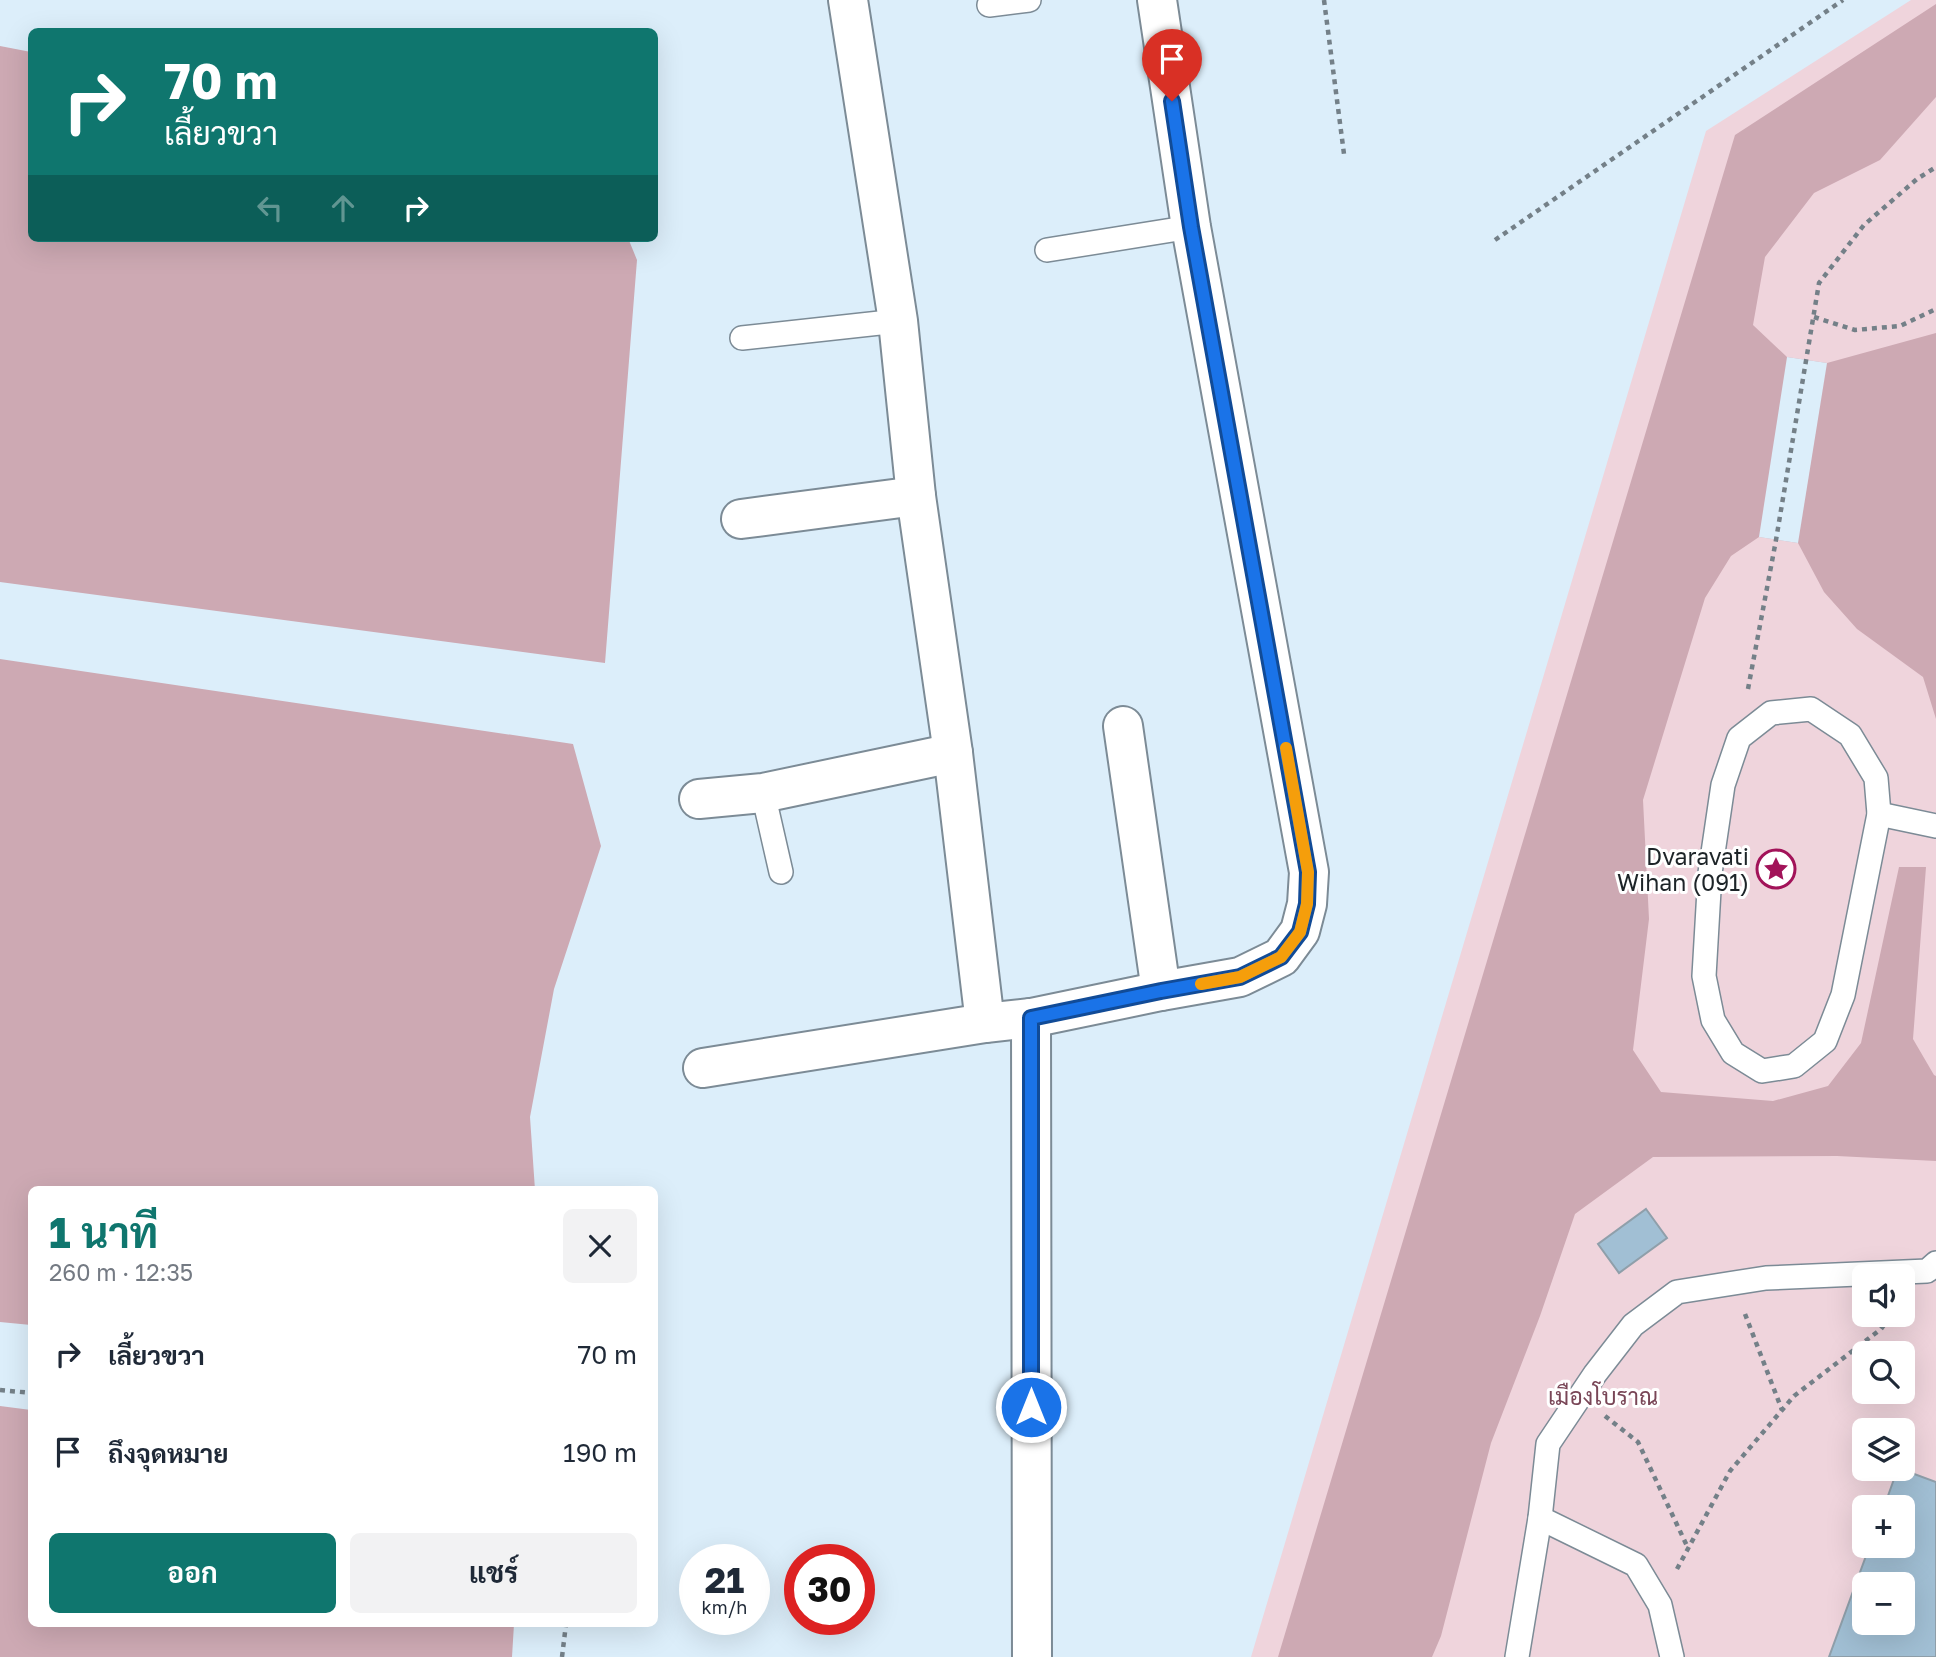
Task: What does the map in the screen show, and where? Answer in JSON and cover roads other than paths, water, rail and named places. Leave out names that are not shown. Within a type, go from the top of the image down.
[{"type":"street","points":[[848,0],[898,321],[916,496],[953,753],[985,1023]]},
{"type":"street","points":[[703,1068],[1031,1018],[1240,977],[1281,957],[1300,932],[1307,904],[1308,872],[1191,227],[1157,0]]},
{"type":"street","points":[[741,520],[916,496]]},
{"type":"street","points":[[1123,726],[1161,991]]},
{"type":"street","points":[[699,799],[763,793],[953,753]]},
{"type":"street","points":[[1031,1018],[1032,1657]]},
{"type":"lane","points":[[989,5],[1029,0]]},
{"type":"lane","points":[[1047,250],[1191,227]]},
{"type":"lane","points":[[742,338],[898,321]]},
{"type":"lane","points":[[1811,709],[1850,735],[1876,778],[1879,814],[1843,995],[1825,1041],[1794,1066],[1762,1071],[1733,1053],[1713,1020],[1704,976],[1710,873],[1723,785],[1739,738],[1771,713],[1811,709]]},
{"type":"lane","points":[[763,793],[781,873]]},
{"type":"lane","points":[[1879,814],[1936,826]]},
{"type":"lane","points":[[1517,1657],[1540,1518],[1548,1444],[1633,1325],[1676,1292],[1766,1278],[1933,1269]]},
{"type":"lane","points":[[1540,1518],[1636,1565],[1660,1605],[1672,1657]]},
{"type":"place","name":"Dvaravati Wihan (091)","points":[[1776,869]]},
{"type":"park label","name":"เมืองโบราณ","points":[[1603,1396]]}]
